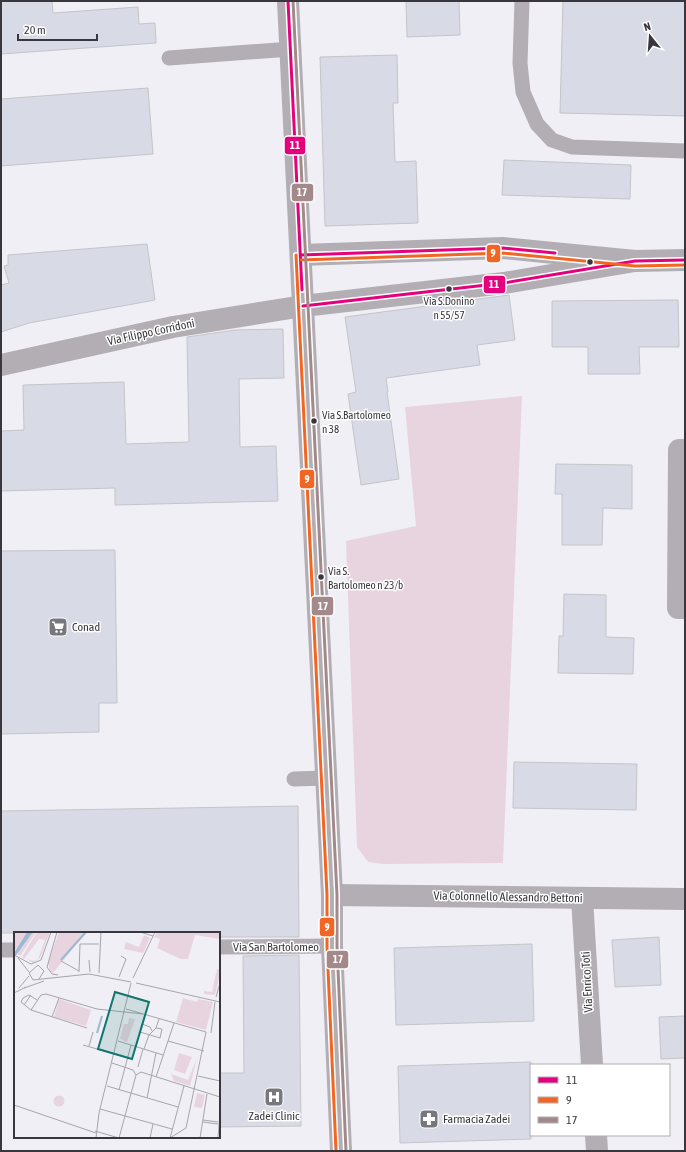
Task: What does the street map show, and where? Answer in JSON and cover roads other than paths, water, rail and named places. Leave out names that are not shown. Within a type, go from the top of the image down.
[{"type":"street","name":"Via San Bartolomeo","points":[[288,1],[332,895],[332,946],[341,1151]]},
{"type":"street","points":[[301,255],[503,248],[635,262],[685,260]]},
{"type":"street","name":"Via Filippo Corridoni","points":[[1,365],[173,327],[303,306],[504,282],[635,262]]},
{"type":"street","points":[[685,450],[679,450],[678,608],[685,608]]},
{"type":"street","name":"Via Colonnello Alessandro Bettoni","points":[[332,895],[685,899]]},
{"type":"street","name":"Via Enrico Toti","points":[[582,898],[592,1064]]},
{"type":"street","points":[[596,1136],[597,1151]]},
{"type":"lane","points":[[522,1],[520,63],[523,92],[536,124],[552,140],[572,148],[685,151]]},
{"type":"lane","points":[[169,58],[291,49]]},
{"type":"lane","points":[[294,779],[326,778]]},
{"type":"lane","name":"Via San Bartolomeo","points":[[220,947],[332,946]]},
{"type":"lane","points":[[1,950],[14,950]]},
{"type":"place","name":"Via S.Donino n 55/57","points":[[449,289]]},
{"type":"place","name":"Via S.Bartolomeo n 38","points":[[314,421]]},
{"type":"place","name":"Via S. Bartolomeo n 23/b","points":[[321,577]]},
{"type":"place","name":"Conad","points":[[58,627]]},
{"type":"place","name":"Zadei Clinic","points":[[274,1097]]},
{"type":"place","name":"Farmacia Zadei","points":[[429,1119]]}]
